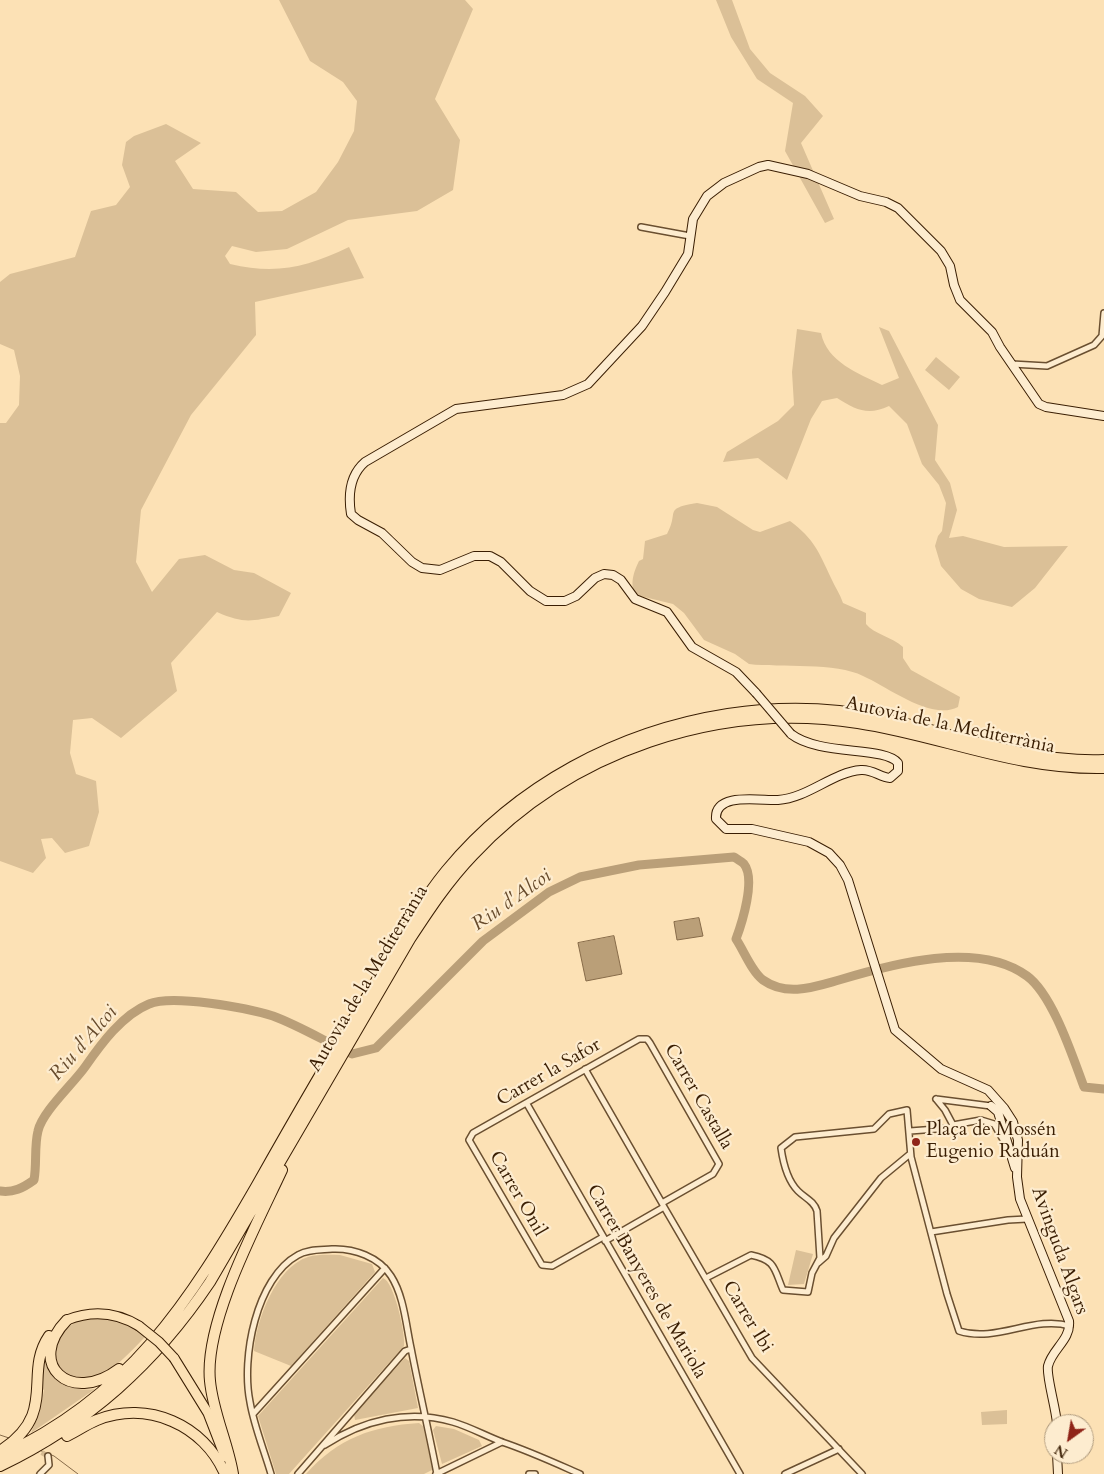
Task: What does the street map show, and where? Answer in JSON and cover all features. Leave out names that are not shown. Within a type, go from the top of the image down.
[{"type":"highway","name":"Autovia de la Mediterrània","points":[[0,1456],[56,1427],[92,1401],[146,1350],[184,1304],[288,1146],[312,1115],[321,1092],[410,939],[462,860],[493,823],[550,779],[617,745],[692,720],[755,710],[826,710],[879,717],[1041,766],[1104,768]]},
{"type":"highway","name":"Autovia de la Mediterrània","points":[[987,750],[1048,758],[1104,760]]},
{"type":"highway","name":"Autovia de la Mediterrània","points":[[0,1466],[36,1449],[89,1414],[154,1354],[192,1308],[210,1282],[288,1146],[399,940],[440,880],[462,860]]},
{"type":"highway","points":[[232,1474],[213,1401],[210,1381],[212,1344],[224,1304],[288,1146]]},
{"type":"highway","points":[[68,1320],[52,1340],[51,1355],[52,1362],[60,1375],[75,1383],[89,1384],[100,1381],[146,1350]]},
{"type":"highway","points":[[0,1451],[19,1437],[30,1420],[38,1397],[43,1348],[54,1329],[68,1320]]},
{"type":"highway","points":[[36,1449],[50,1445],[97,1420],[123,1414],[150,1415],[175,1421],[200,1438],[209,1447],[225,1474]]},
{"type":"main road","points":[[68,1320],[81,1314],[100,1313],[122,1318],[138,1326],[159,1342],[174,1358],[208,1414],[232,1474]]},
{"type":"street","points":[[641,227],[690,236],[693,219],[707,196],[724,183],[763,166],[771,165],[808,174],[866,198],[890,204],[898,208],[940,249],[950,266],[954,285],[960,300],[992,332],[1041,406],[1104,416]]},
{"type":"street","name":"Avinguda Algars","points":[[690,236],[686,256],[656,306],[639,330],[588,384],[563,395],[473,405],[450,412],[360,466],[351,484],[350,509],[358,520],[382,534],[422,568],[440,570],[474,556],[490,556],[501,562],[530,591],[546,601],[565,602],[576,596],[595,578],[604,574],[613,575],[621,580],[635,599],[667,612],[692,647],[736,672],[791,734],[806,743],[818,747],[888,756],[898,763],[898,771],[890,778],[867,770],[855,771],[794,798],[778,800],[753,797],[739,799],[720,807],[716,814],[716,820],[726,829],[752,829],[809,842],[829,853],[846,874],[892,1024],[897,1033],[935,1065],[983,1087],[1004,1108],[1017,1135],[1018,1192],[1026,1220],[1050,1270],[1070,1326],[1066,1337],[1050,1360],[1048,1368],[1056,1414]]},
{"type":"street","points":[[1012,364],[1048,366],[1094,345],[1102,336],[1104,313]]},
{"type":"street","name":"Carrer la Safor","points":[[469,1140],[474,1133],[633,1042],[640,1039],[647,1040]]},
{"type":"street","name":"Carrer Castalla","points":[[647,1040],[719,1164],[717,1170],[663,1205]]},
{"type":"street","name":"Carrer Ibi","points":[[585,1069],[752,1358],[862,1474]]},
{"type":"street","points":[[952,1125],[945,1110],[936,1099],[991,1106]]},
{"type":"street","name":"Carrer Banyeres de Mariola","points":[[527,1104],[740,1474]]},
{"type":"street","name":"Avinguda Algars","points":[[991,1106],[998,1112],[1017,1173]]},
{"type":"street","points":[[818,1263],[820,1254],[817,1211],[814,1204],[793,1184],[784,1164],[781,1148],[794,1137],[874,1129],[889,1114],[906,1110],[910,1131],[910,1154],[959,1331],[995,1333],[1056,1322],[1070,1326]]},
{"type":"street","points":[[910,1131],[950,1128],[952,1125],[981,1120],[994,1124],[1011,1152]]},
{"type":"street","name":"Carrer Onil","points":[[469,1140],[539,1262],[545,1267],[552,1266],[604,1239]]},
{"type":"street","points":[[706,1278],[751,1255],[766,1260],[773,1265],[783,1290],[806,1293],[810,1287],[812,1273],[818,1263],[826,1256],[834,1238],[881,1178],[910,1154]]},
{"type":"street","points":[[604,1239],[663,1205]]},
{"type":"street","points":[[931,1232],[1008,1220],[1026,1220]]},
{"type":"street","points":[[271,1474],[249,1401],[247,1364],[253,1329],[266,1294],[282,1268],[304,1252],[336,1249],[364,1255],[380,1262],[395,1283],[411,1348],[437,1474],[502,1442]]},
{"type":"street","points":[[253,1414],[385,1268]]},
{"type":"street","points":[[298,1474],[325,1445],[368,1391],[405,1351],[411,1348]]},
{"type":"street","points":[[325,1445],[350,1430],[380,1420],[426,1417],[453,1422],[580,1474]]},
{"type":"street","points":[[786,1474],[839,1449]]},
{"type":"street","points":[[40,1474],[49,1465],[48,1456]]},
{"type":"street","points":[[529,1474],[535,1474]]},
{"type":"shaded area","points":[[279,0],[465,0],[473,9],[435,99],[460,140],[453,190],[417,211],[348,220],[287,249],[256,252],[232,246],[225,256],[230,264],[277,269],[319,260],[349,247],[364,278],[255,302],[256,335],[191,415],[141,510],[136,562],[152,592],[179,559],[205,555],[234,570],[254,573],[291,593],[279,616],[241,620],[217,612],[171,663],[177,691],[121,738],[92,718],[73,720],[70,753],[76,774],[96,781],[99,812],[89,846],[65,853],[52,838],[41,839],[46,858],[33,873],[0,861],[0,423],[6,423],[19,405],[20,376],[14,350],[0,344],[0,282],[10,274],[75,257],[91,211],[116,205],[130,187],[122,165],[126,142],[134,136],[166,124],[201,143],[175,161],[193,189],[236,192],[258,212],[282,211],[316,192],[338,162],[354,131],[357,101],[343,82],[310,61]]},
{"type":"shaded area","points":[[716,0],[732,0],[750,49],[770,73],[805,96],[823,116],[801,143],[834,219],[825,223],[785,151],[793,103],[757,79],[731,37]]},
{"type":"shaded area","points":[[879,327],[889,331],[938,425],[935,460],[950,483],[957,510],[949,538],[963,536],[1004,547],[1068,546],[1035,588],[1012,607],[979,599],[961,589],[941,566],[935,546],[938,536],[942,531],[946,503],[939,485],[922,464],[907,424],[889,406],[875,411],[868,411],[850,406],[837,398],[822,401],[811,419],[787,480],[758,458],[723,462],[727,452],[778,421],[794,405],[792,372],[797,329],[821,333],[824,343],[837,359],[854,371],[882,385],[899,378]]},
{"type":"shaded area","points":[[936,357],[960,377],[949,390],[925,370]]},
{"type":"shaded area","points":[[697,503],[717,507],[753,530],[760,532],[790,521],[815,546],[843,603],[866,613],[866,624],[869,627],[903,647],[903,658],[911,670],[960,697],[958,707],[947,710],[935,710],[910,701],[863,676],[838,669],[749,664],[735,654],[704,640],[684,613],[673,604],[636,595],[633,587],[633,578],[639,561],[643,559],[645,541],[667,534],[676,509]]},
{"type":"shaded area","points":[[699,918],[703,936],[677,940],[674,922]]},
{"type":"shaded area","points":[[614,936],[622,974],[586,981],[578,943]]},
{"type":"shaded area","points":[[796,1250],[813,1254],[804,1284],[788,1285]]},
{"type":"shaded area","points":[[340,1255],[372,1264],[375,1272],[291,1366],[254,1351],[264,1310],[277,1283],[286,1272],[308,1257]]},
{"type":"shaded area","points":[[383,1278],[387,1281],[395,1298],[401,1320],[404,1346],[289,1474],[276,1474],[258,1416]]},
{"type":"shaded area","points":[[99,1316],[129,1325],[146,1336],[120,1362],[97,1376],[88,1379],[76,1379],[67,1375],[60,1369],[57,1360],[59,1340],[65,1331],[77,1321]]},
{"type":"shaded area","points":[[45,1356],[51,1373],[62,1383],[77,1389],[95,1389],[31,1433],[40,1411],[44,1390],[41,1388]]},
{"type":"shaded area","points":[[405,1358],[409,1361],[418,1408],[355,1420],[354,1414]]},
{"type":"shaded area","points":[[1007,1410],[1007,1424],[982,1425],[981,1412]]},
{"type":"shaded area","points":[[419,1423],[423,1426],[432,1467],[432,1470],[424,1474],[306,1474],[331,1451],[357,1436],[386,1427]]},
{"type":"shaded area","points":[[436,1426],[454,1429],[479,1440],[482,1446],[442,1464],[433,1430]]},
{"type":"waterway","name":"Riu d'Alcoi","points":[[0,1191],[18,1189],[34,1180],[38,1131],[45,1115],[113,1031],[139,1009],[160,1001],[192,1001],[229,1006],[273,1016],[352,1054],[376,1048],[483,941],[549,892],[580,877],[639,865],[734,857],[743,863],[749,880],[747,901],[736,939],[759,976],[772,985],[781,988],[810,988],[909,962],[934,959],[960,957],[984,959],[1007,965],[1027,976],[1045,997],[1068,1044],[1084,1087],[1104,1089]]},
{"type":"waterway","points":[[0,1435],[9,1438]]},
{"type":"waterway","points":[[39,1450],[54,1456],[78,1474]]},
{"type":"tunnel","points":[[35,1449],[48,1456]]},
{"type":"place","name":"Plaça de Mossén Eugenio Raduán","points":[[916,1142]]}]
